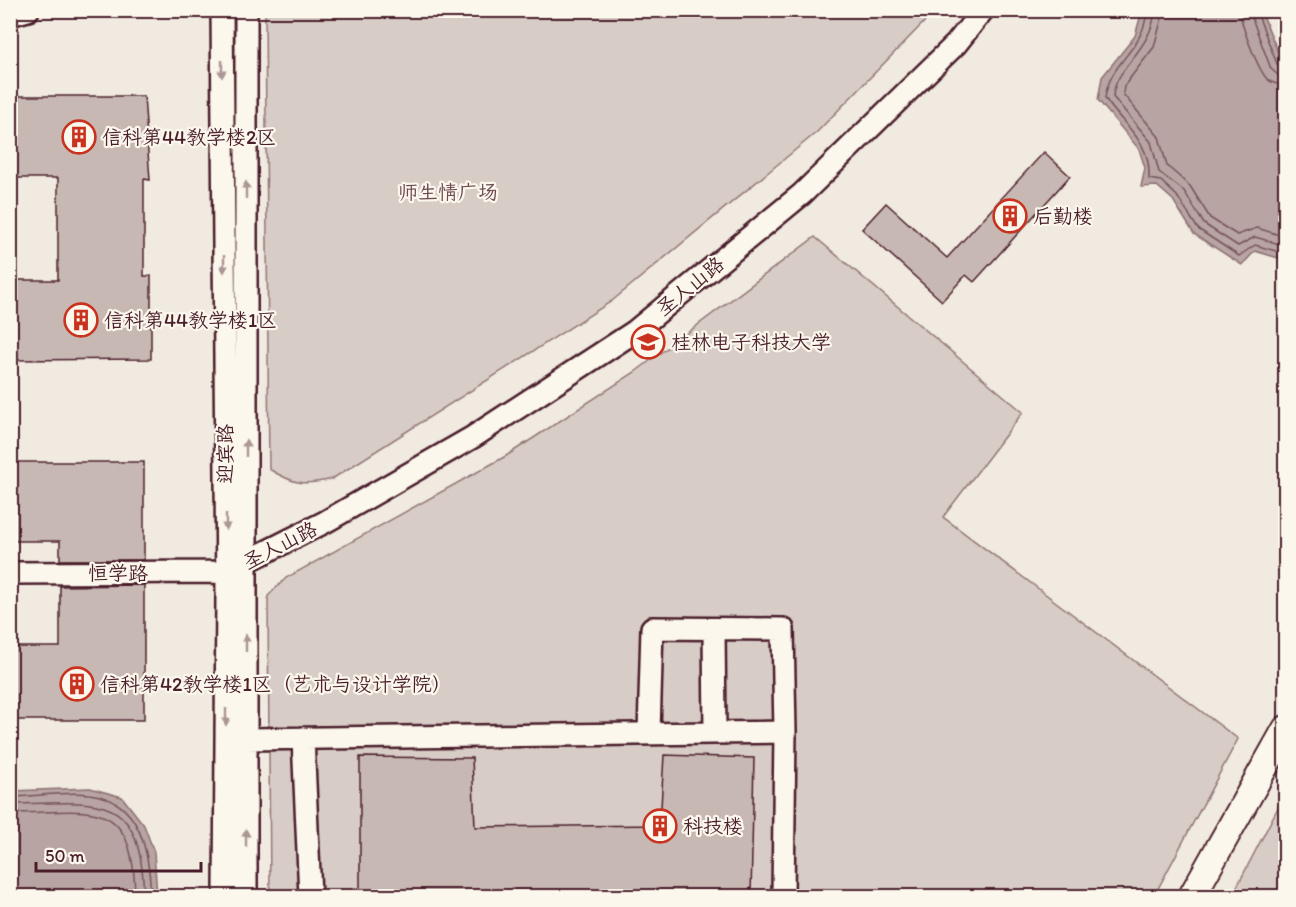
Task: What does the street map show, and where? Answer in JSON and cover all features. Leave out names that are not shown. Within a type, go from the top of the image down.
[{"type":"street","points":[[10,15],[28,10]]},
{"type":"street","name":"迎宾路","points":[[222,10],[236,568],[246,739],[246,897]]},
{"type":"street","name":"迎宾路","points":[[225,897],[236,568],[246,10]]},
{"type":"street","name":"圣人山路","points":[[236,568],[473,436],[634,332],[802,194],[956,44],[983,10]]},
{"type":"street","name":"恒学路","points":[[10,573],[236,568]]},
{"type":"street","points":[[649,733],[652,628],[783,629],[783,897]]},
{"type":"street","points":[[714,629],[715,733]]},
{"type":"street","points":[[1192,897],[1286,729]]},
{"type":"street","points":[[246,739],[784,732]]},
{"type":"street","points":[[303,738],[310,897]]},
{"type":"green space","name":"师生情广场","points":[[265,10],[935,11],[817,132],[612,301],[332,479],[306,483],[292,481],[269,469]]},
{"type":"green space","points":[[815,237],[1023,412],[943,517],[1238,739],[1154,896],[270,896],[268,596],[286,578],[506,456],[635,372]]},
{"type":"green space","points":[[1285,794],[1285,896],[1232,896]]},
{"type":"water","points":[[1142,11],[1261,11],[1285,69],[1285,260],[1255,251],[1242,265],[1194,234],[1173,200],[1157,186],[1141,187],[1145,168],[1139,149],[1098,100],[1102,77],[1135,36]]},
{"type":"water","points":[[90,788],[122,797],[144,825],[154,852],[157,896],[11,896],[11,791]]},
{"type":"building","points":[[10,96],[144,96],[150,180],[144,179],[144,276],[151,276],[151,359],[10,360],[10,280],[58,280],[58,178],[10,178]]},
{"type":"building","name":"后勤楼","points":[[1044,152],[1070,176],[974,282],[966,275],[942,301],[862,229],[886,203],[947,258]]},
{"type":"building","points":[[10,462],[144,462],[144,560],[60,560],[60,541],[10,541]]},
{"type":"building","name":"信科第42教学楼1区（艺术与设计学院）","points":[[144,585],[144,720],[10,720],[10,647],[60,647],[60,586]]},
{"type":"building","name":"科技楼","points":[[664,755],[754,758],[751,897],[360,897],[360,757],[472,758],[475,827],[660,825]]},
{"type":"place","name":"信科第44教学楼2区","points":[[79,137]]},
{"type":"place","name":"后勤楼","points":[[1010,216]]},
{"type":"place","name":"信科第44教学楼1区","points":[[81,320]]},
{"type":"place","name":"桂林电子科技大学","points":[[648,342]]},
{"type":"place","name":"信科第42教学楼1区（艺术与设计学院）","points":[[77,684]]},
{"type":"place","name":"科技楼","points":[[660,826]]}]
